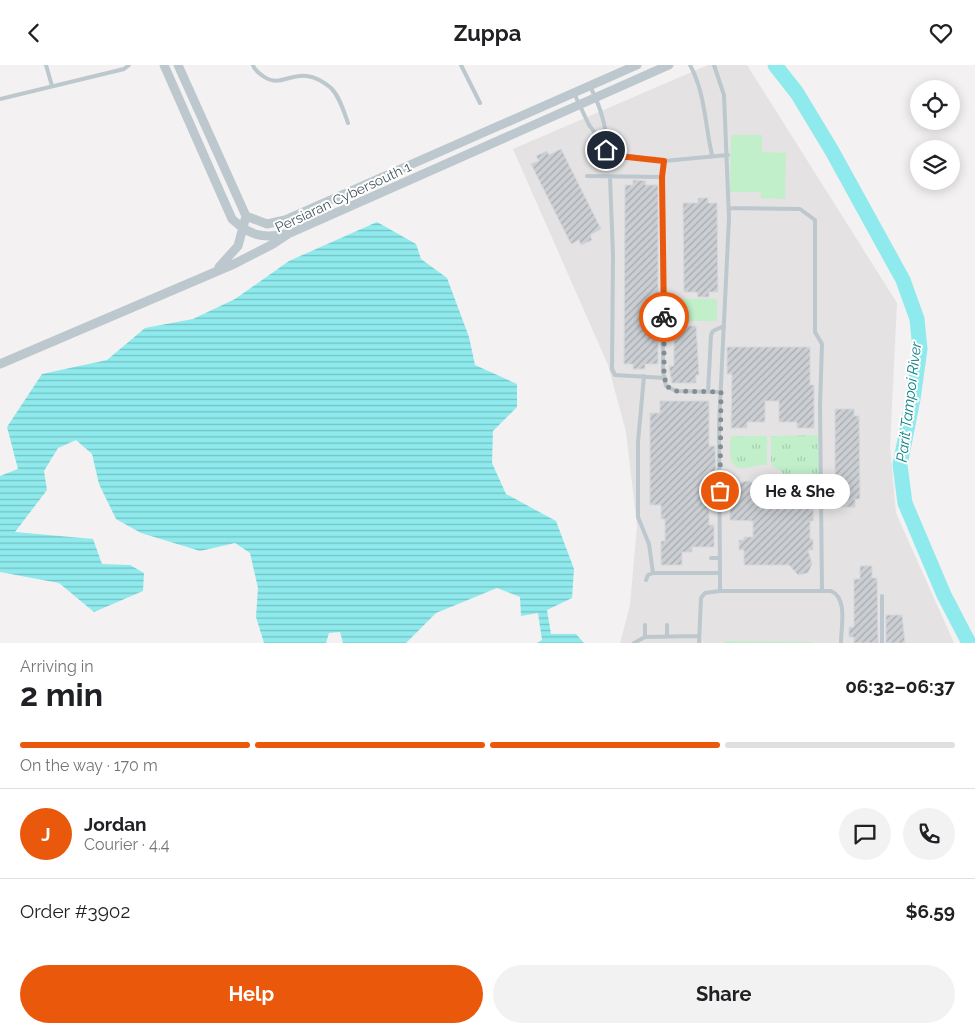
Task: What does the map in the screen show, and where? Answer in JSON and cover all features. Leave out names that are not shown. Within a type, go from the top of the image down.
[{"type":"street","points":[[164,65],[232,219],[244,231],[256,236],[270,237],[288,234]]},
{"type":"street","points":[[178,65],[246,216],[244,231],[238,246],[217,269]]},
{"type":"street","name":"Persiaran Cybersouth 1","points":[[246,216],[267,224],[285,220],[637,65]]},
{"type":"street","name":"Persiaran Cybersouth 1","points":[[0,364],[274,244],[288,234],[669,65]]},
{"type":"lane","points":[[46,65],[52,86]]},
{"type":"lane","points":[[0,99],[124,69],[129,65]]},
{"type":"lane","points":[[253,65],[254,69],[270,81],[308,76],[323,82],[336,94],[348,123]]},
{"type":"lane","points":[[461,65],[480,103]]},
{"type":"lane","points":[[690,65],[696,75],[703,101],[712,155]]},
{"type":"lane","points":[[714,65],[724,95],[728,155],[728,208],[719,425],[720,591]]},
{"type":"lane","points":[[590,86],[596,98],[605,130],[606,150]]},
{"type":"lane","points":[[574,93],[589,125],[606,150],[618,156],[664,161],[728,155]]},
{"type":"lane","points":[[664,161],[662,177],[664,372],[666,386],[670,390],[721,392]]},
{"type":"lane","points":[[587,176],[662,177]]},
{"type":"lane","points":[[610,177],[613,255],[612,369],[615,375],[665,378]]},
{"type":"lane","points":[[728,208],[800,209],[815,220],[815,332],[822,344],[820,397],[822,591]]},
{"type":"lane","points":[[708,392],[711,335],[713,331],[724,326]]},
{"type":"lane","points":[[644,376],[638,442],[638,517],[648,544],[653,573]]},
{"type":"lane","points":[[822,519],[829,519]]},
{"type":"lane","points":[[822,541],[829,541]]},
{"type":"lane","points":[[711,558],[720,558]]},
{"type":"lane","points":[[822,562],[829,562]]},
{"type":"lane","points":[[687,567],[687,573]]},
{"type":"lane","points":[[646,580],[648,575],[653,573],[720,573]]},
{"type":"lane","points":[[667,573],[667,580]]},
{"type":"lane","points":[[699,643],[701,598],[705,593],[720,591],[831,591],[840,596],[841,643]]},
{"type":"lane","points":[[882,596],[882,643]]},
{"type":"lane","points":[[645,625],[645,637]]},
{"type":"lane","points":[[667,625],[667,636]]},
{"type":"lane","points":[[634,643],[645,637],[699,636]]},
{"type":"shaded area","points":[[708,65],[747,65],[897,303],[890,446],[896,513],[954,643],[620,643],[630,605],[637,526],[626,432],[608,365],[513,149]]},
{"type":"green space","points":[[731,135],[762,135],[762,152],[786,153],[785,199],[761,198],[761,192],[730,192]]},
{"type":"green space","points":[[671,299],[717,299],[717,321],[671,321]]},
{"type":"green space","points":[[818,435],[819,483],[788,480],[781,471],[771,465],[771,436]]},
{"type":"green space","points":[[731,436],[767,436],[767,465],[743,468],[733,464],[730,455]]},
{"type":"green space","points":[[724,641],[813,642],[813,643],[724,643]]},
{"type":"water","points":[[377,222],[416,244],[421,259],[447,278],[469,337],[475,365],[517,384],[517,407],[493,431],[492,463],[506,494],[556,521],[574,569],[572,598],[547,610],[551,634],[576,634],[584,643],[537,643],[542,640],[538,613],[521,616],[520,597],[497,588],[436,613],[406,643],[343,643],[340,632],[329,633],[326,643],[264,643],[256,617],[258,588],[250,553],[235,543],[200,551],[141,533],[116,519],[99,484],[92,454],[76,440],[58,448],[44,471],[47,490],[15,532],[93,539],[102,564],[130,565],[144,573],[143,591],[94,612],[59,583],[0,572],[0,476],[18,469],[7,427],[42,374],[107,360],[145,328],[193,319],[235,299],[289,261]]},
{"type":"building","points":[[561,149],[601,229],[590,235],[592,240],[581,245],[579,240],[571,244],[531,164],[539,161],[536,156],[547,151],[549,155]]},
{"type":"building","points":[[633,180],[646,181],[645,185],[658,185],[658,364],[645,364],[645,369],[633,369],[633,364],[624,364],[625,185],[633,185]]},
{"type":"building","points":[[698,198],[708,198],[708,203],[717,203],[718,292],[709,292],[709,297],[698,297],[697,292],[684,292],[683,203],[698,203]]},
{"type":"building","points":[[674,326],[696,326],[699,375],[696,375],[696,383],[672,383],[669,366],[674,366]]},
{"type":"building","points":[[727,347],[810,347],[810,385],[814,385],[814,428],[797,428],[797,422],[779,422],[779,401],[765,401],[765,422],[747,422],[747,428],[731,428],[732,374],[727,374]]},
{"type":"building","points":[[660,401],[709,401],[709,446],[715,446],[716,472],[709,472],[709,525],[714,525],[714,547],[692,547],[692,552],[682,552],[682,565],[661,565],[661,541],[665,541],[665,519],[661,519],[661,505],[650,505],[650,413],[660,413]]},
{"type":"building","points":[[835,409],[854,409],[854,416],[859,416],[860,499],[855,499],[855,507],[835,507]]},
{"type":"building","points":[[746,481],[756,483],[765,494],[777,495],[783,485],[791,481],[802,483],[806,489],[817,489],[817,498],[814,498],[813,521],[810,521],[810,539],[813,539],[813,550],[808,550],[812,564],[808,573],[798,575],[789,565],[744,565],[744,550],[739,550],[739,540],[744,540],[744,537],[753,537],[753,521],[730,520],[728,489],[738,489],[740,483]]},
{"type":"building","points":[[860,566],[872,566],[872,578],[877,578],[878,643],[854,643],[854,637],[849,637],[849,627],[854,627],[854,579],[860,579]]},
{"type":"building","points":[[886,615],[902,615],[905,643],[886,643]]},
{"type":"waterway","name":"Parit Tampoi River","points":[[775,65],[797,93],[832,151],[903,280],[917,319],[920,349],[913,399],[900,465],[905,503],[944,595],[969,643]]},
{"type":"way so far","points":[[664,317],[664,372],[666,386],[670,390],[676,391],[721,392],[719,425],[720,491]]},
{"type":"place","name":"He & She","points":[[720,491]]},
{"type":"route","points":[[606,150],[618,156],[632,156],[664,161],[662,177],[664,205],[664,317]]}]
